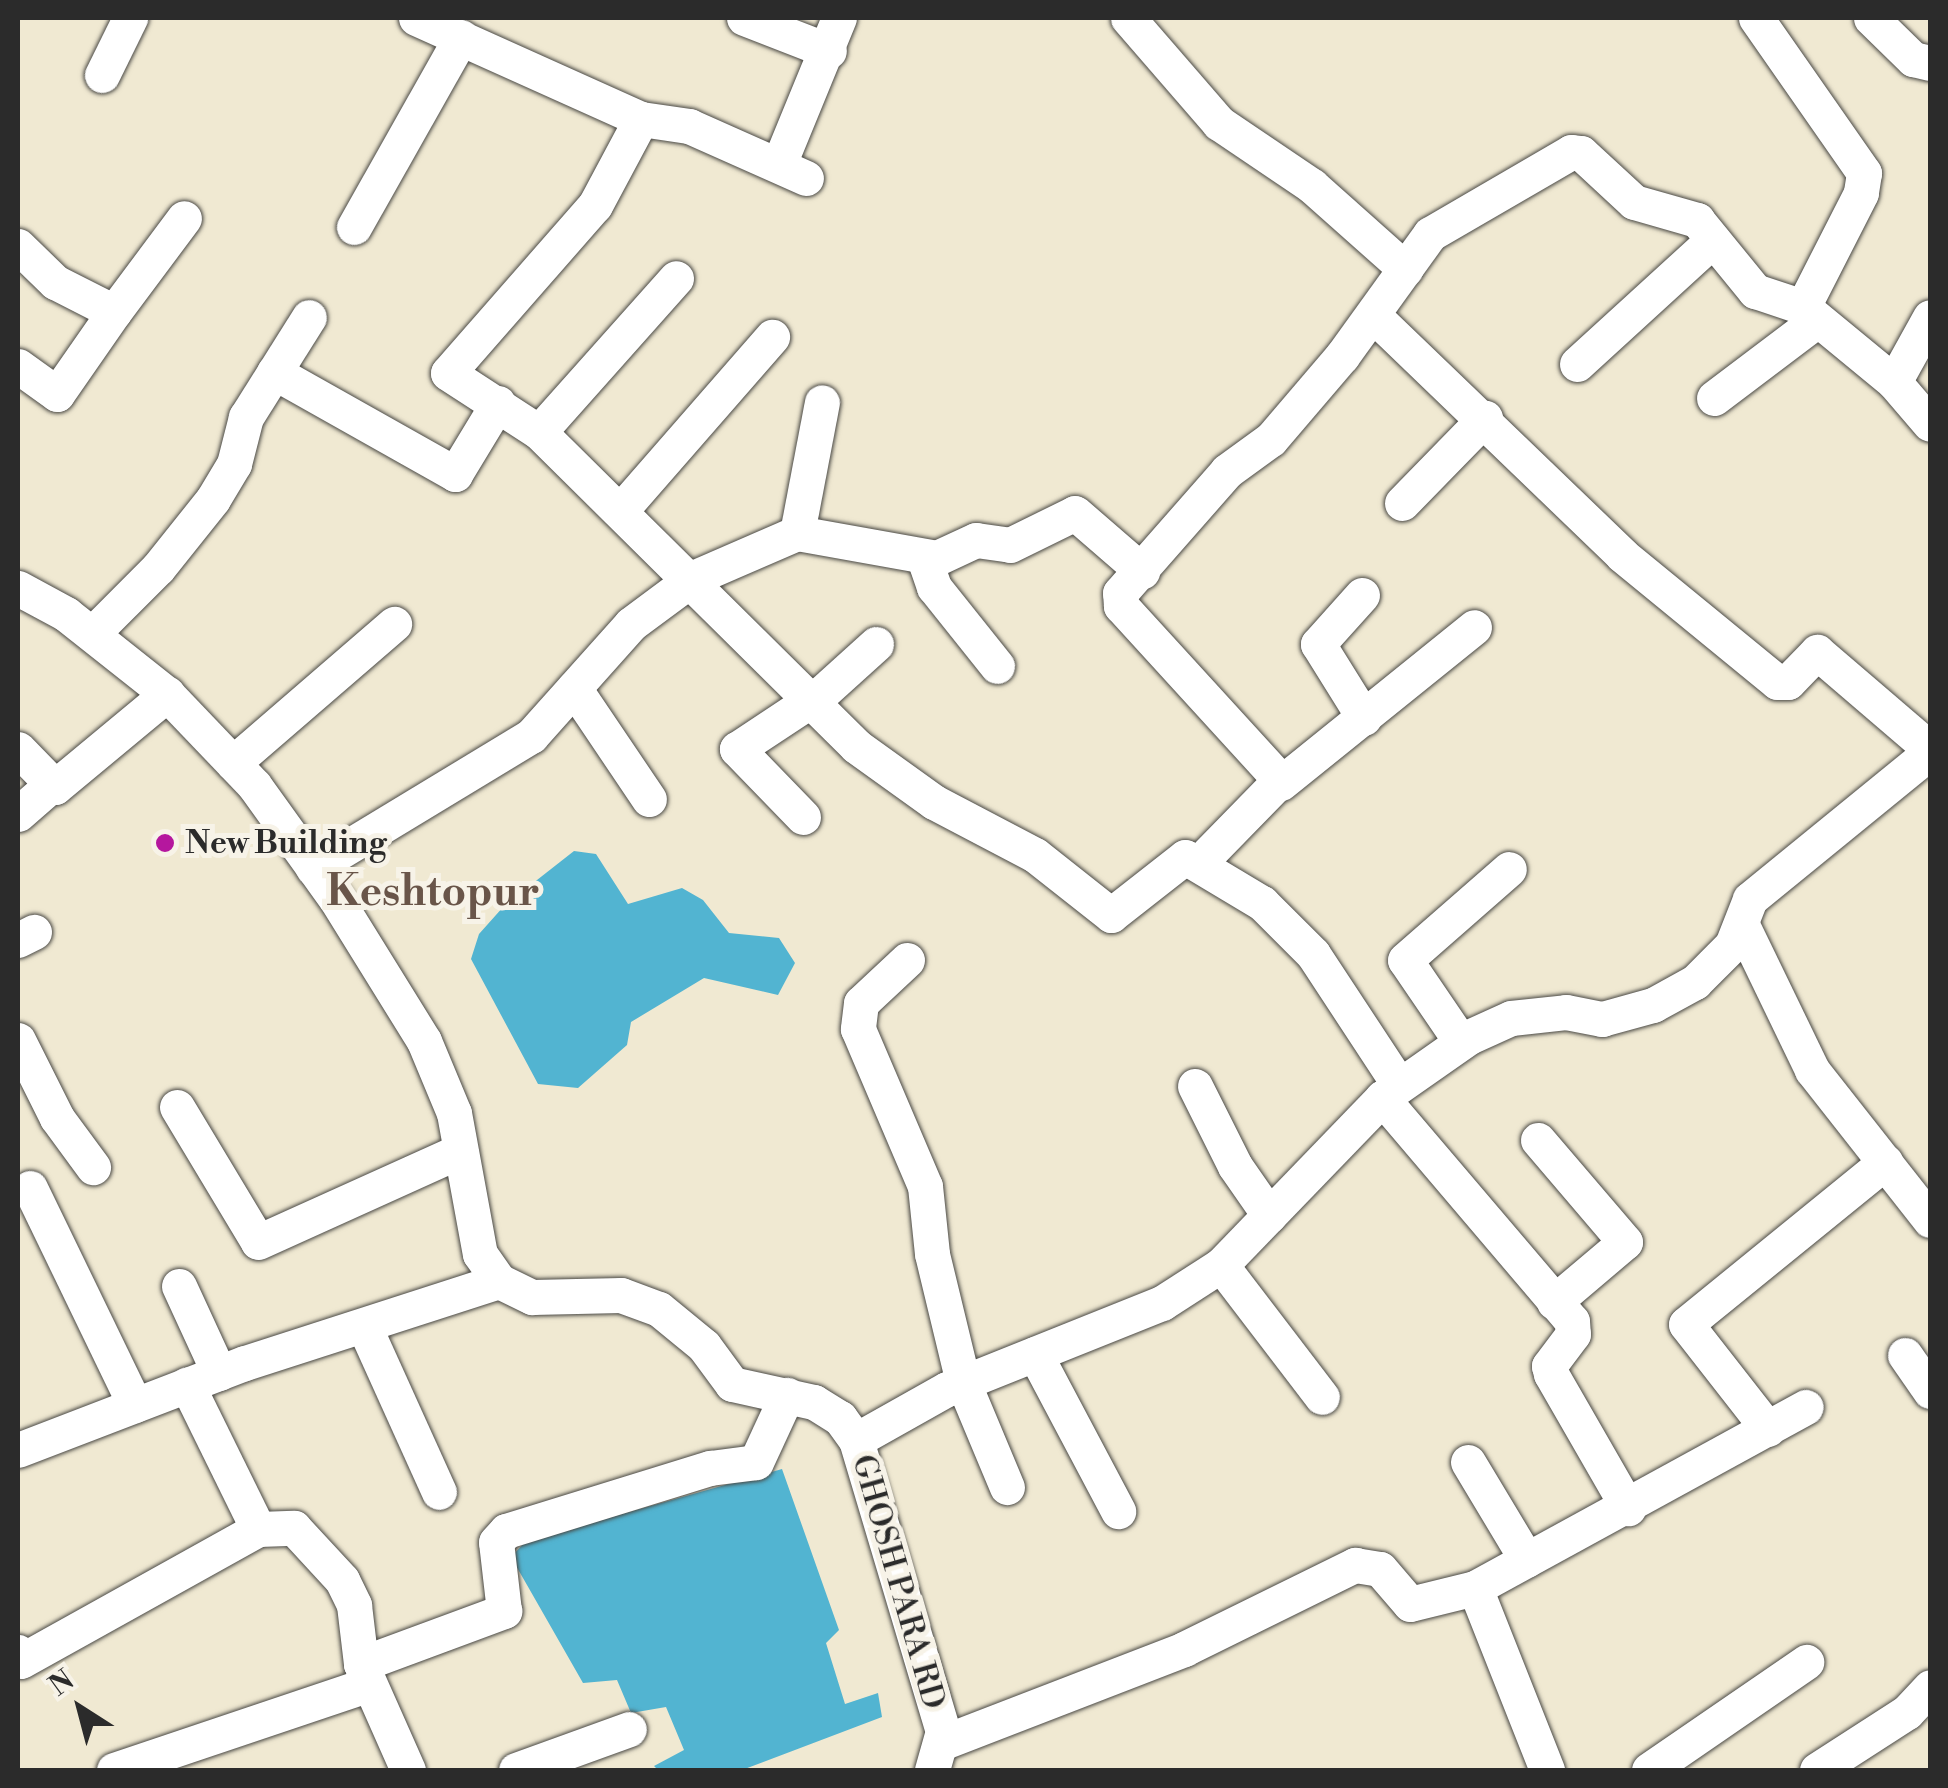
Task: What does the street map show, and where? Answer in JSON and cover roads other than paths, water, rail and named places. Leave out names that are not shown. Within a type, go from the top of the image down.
[{"type":"street","points":[[102,75],[130,18]]},
{"type":"street","points":[[416,18],[641,119],[689,126],[793,171],[834,34],[744,18]]},
{"type":"street","points":[[1128,18],[1220,123],[1312,186],[1405,268]]},
{"type":"street","points":[[1714,398],[1810,313],[1861,193],[1864,173],[1756,18]]},
{"type":"street","points":[[1871,18],[1912,59],[1930,63]]},
{"type":"street","points":[[354,228],[461,36]]},
{"type":"street","points":[[641,119],[595,204],[450,367],[452,379],[539,432],[693,578],[856,746],[934,802],[1034,855],[1112,914],[1180,859],[1200,862],[1282,919],[1358,1016],[1391,1092],[1575,1328],[1549,1366],[1551,1374],[1628,1508]]},
{"type":"street","points":[[1281,783],[1121,606],[1120,593],[1227,471],[1272,438],[1373,315],[1430,234],[1576,152],[1634,202],[1680,211],[1713,240],[1755,291],[1810,313],[1894,382],[1930,424]]},
{"type":"street","points":[[18,366],[58,394],[184,218]]},
{"type":"street","points":[[1577,364],[1713,240]]},
{"type":"street","points":[[18,246],[56,282],[114,312]]},
{"type":"street","points":[[539,432],[676,278]]},
{"type":"street","points":[[856,1440],[963,1382],[1162,1303],[1221,1265],[1391,1092],[1461,1042],[1511,1018],[1566,1012],[1602,1019],[1652,1006],[1695,982],[1743,927],[1750,899],[1930,750],[1817,652],[1788,682],[1778,682],[1622,555],[1486,418],[1373,315]]},
{"type":"street","points":[[92,634],[158,568],[213,499],[234,464],[246,416],[309,317]]},
{"type":"street","points":[[1894,382],[1930,317]]},
{"type":"street","points":[[622,510],[772,337]]},
{"type":"street","points":[[274,372],[455,474],[498,404]]},
{"type":"street","points":[[798,533],[822,402]]},
{"type":"street","points":[[1402,503],[1486,418]]},
{"type":"street","points":[[313,868],[530,736],[631,624],[693,578],[798,533],[924,558],[976,540],[1010,545],[1075,512],[1142,570]]},
{"type":"street","points":[[924,558],[934,587],[998,666]]},
{"type":"street","points":[[18,588],[92,634],[167,694],[244,774],[313,868],[392,982],[424,1042],[454,1113],[480,1254],[499,1280],[20,1444]]},
{"type":"street","points":[[1362,595],[1318,644],[1364,718]]},
{"type":"street","points":[[244,774],[394,624]]},
{"type":"street","points":[[1200,862],[1281,783],[1474,627]]},
{"type":"street","points":[[804,817],[737,749],[812,700],[876,644]]},
{"type":"street","points":[[574,688],[648,799]]},
{"type":"street","points":[[18,814],[167,694]]},
{"type":"street","points":[[18,749],[49,787]]},
{"type":"street","points":[[1461,1042],[1405,960],[1509,869]]},
{"type":"street","points":[[1743,927],[1812,1070],[1930,1220]]},
{"type":"street","points":[[908,960],[861,1004],[858,1028],[925,1186],[932,1254],[963,1382],[1007,1487]]},
{"type":"street","points":[[18,1040],[57,1118],[93,1166]]},
{"type":"street","points":[[1195,1086],[1235,1166],[1269,1215]]},
{"type":"street","points":[[178,1107],[258,1242],[460,1151]]},
{"type":"street","points":[[1538,1140],[1625,1242],[1554,1302]]},
{"type":"street","points":[[1768,1428],[1686,1324],[1885,1162]]},
{"type":"street","points":[[30,1188],[135,1405]]},
{"type":"street","points":[[1221,1265],[1322,1397]]},
{"type":"street","name":"GHOSH PARA RD","points":[[499,1280],[532,1296],[621,1295],[659,1308],[704,1346],[732,1384],[787,1394],[840,1418],[856,1440],[943,1731],[936,1757]]},
{"type":"street","points":[[179,1286],[203,1379],[258,1529]]},
{"type":"street","points":[[364,1326],[439,1492]]},
{"type":"street","points":[[1035,1354],[1118,1512]]},
{"type":"street","points":[[1905,1355],[1930,1390]]},
{"type":"street","points":[[114,1770],[365,1674],[504,1610],[496,1542],[506,1531],[710,1468],[756,1462],[787,1394]]},
{"type":"street","points":[[936,1757],[1184,1649],[1355,1564],[1380,1570],[1410,1604],[1476,1588],[1628,1508],[1806,1406]]},
{"type":"street","points":[[1468,1462],[1527,1560]]},
{"type":"street","points":[[18,1652],[21,1661],[258,1529],[294,1528],[342,1580],[354,1606],[365,1674],[408,1770]]},
{"type":"street","points":[[1476,1588],[1547,1770]]},
{"type":"street","points":[[1649,1770],[1806,1662]]},
{"type":"street","points":[[1817,1770],[1908,1712],[1930,1687]]},
{"type":"street","points":[[516,1770],[629,1729]]},
{"type":"water","points":[[574,851],[596,854],[628,904],[682,888],[703,900],[729,933],[779,938],[795,963],[778,995],[704,978],[631,1022],[627,1045],[578,1088],[538,1084],[471,959],[479,934],[504,906]]},
{"type":"water","points":[[782,1469],[839,1630],[826,1643],[845,1704],[878,1693],[882,1717],[742,1770],[658,1770],[654,1766],[684,1750],[666,1707],[631,1713],[617,1680],[583,1683],[511,1557],[526,1541]]},
{"type":"place","name":"New Building","points":[[165,843]]},
{"type":"district","name":"Keshtopur","points":[[433,893]]}]
